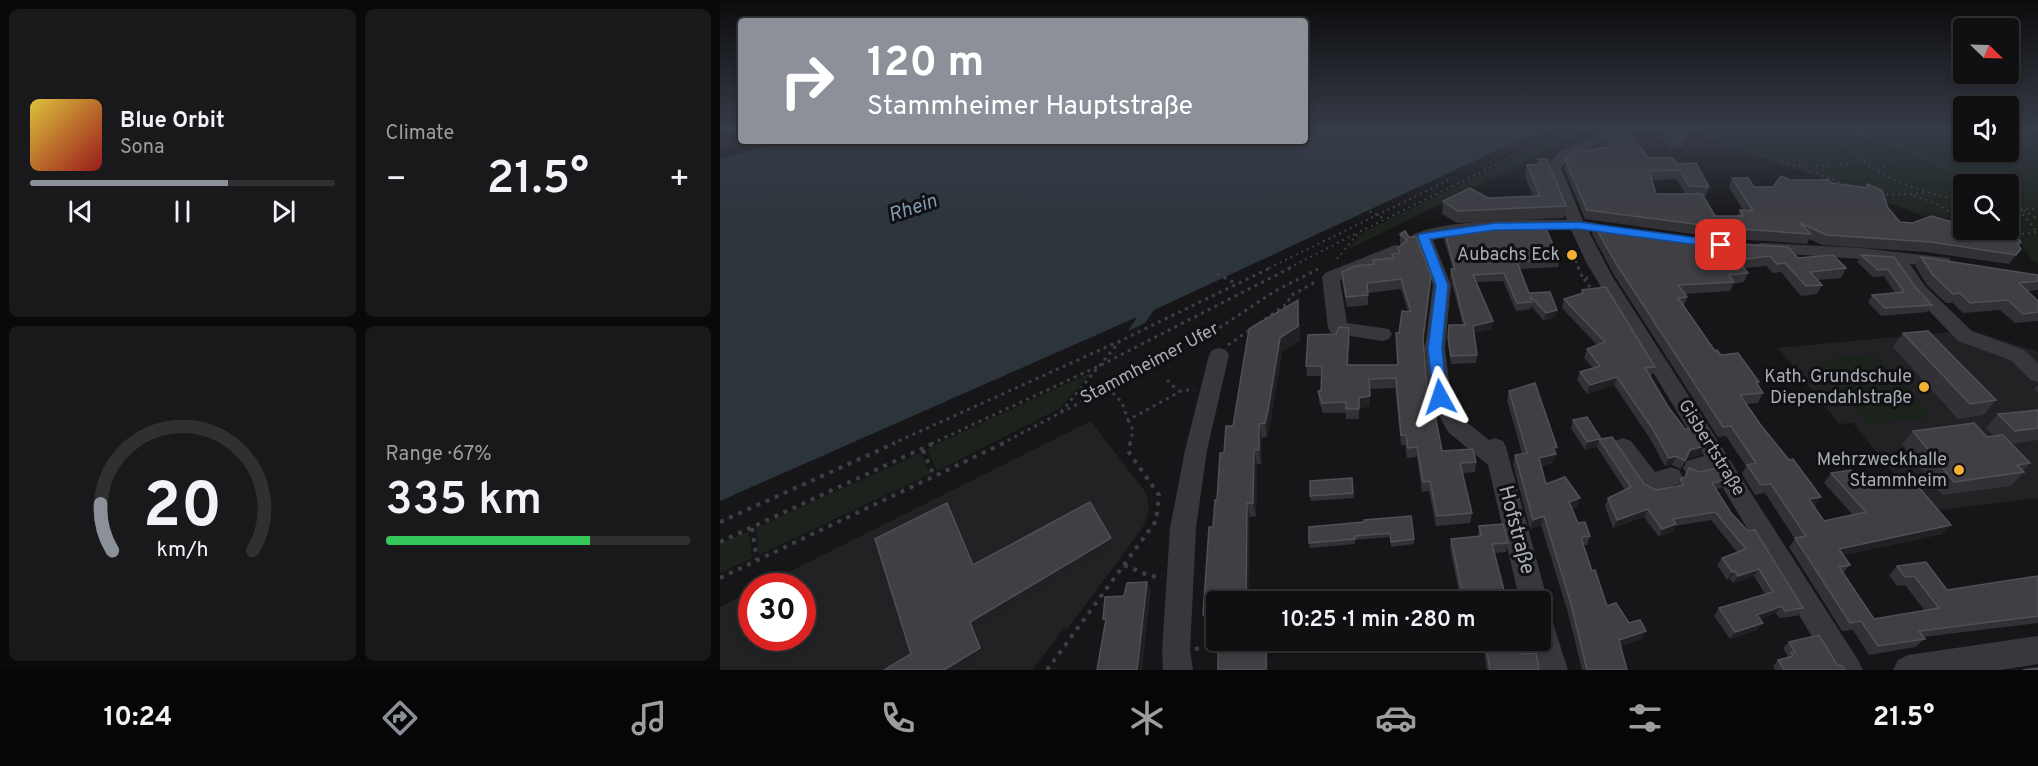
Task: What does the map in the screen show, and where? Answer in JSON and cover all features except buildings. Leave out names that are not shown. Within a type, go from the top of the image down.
[{"type":"street","name":"Gisbertstraße","points":[[1557,162],[1552,167],[1579,225],[1581,236],[1599,271],[1848,670]]},
{"type":"street","points":[[1579,225],[1606,228]]},
{"type":"street","name":"Hofstraße","points":[[1531,591],[1497,459],[1456,426],[1440,397],[1435,348],[1442,285],[1419,238],[1495,226],[1579,225]]},
{"type":"street","points":[[1742,247],[1896,256],[1959,264]]},
{"type":"street","points":[[1382,334],[1338,328],[1331,277],[1395,249]]},
{"type":"street","points":[[1896,256],[1919,290],[1965,336],[2018,354],[2038,375]]},
{"type":"street","points":[[1177,661],[1183,528],[1191,477],[1219,355]]},
{"type":"street","points":[[1623,447],[1650,483],[1671,477]]},
{"type":"street","points":[[1695,468],[1720,462]]},
{"type":"street","points":[[1908,670],[2038,650]]},
{"type":"street","points":[[1548,651],[1553,670]]},
{"type":"path","name":"Stammheimer Ufer","points":[[720,578],[934,476],[1207,336],[1275,291],[1338,259],[1359,232],[1501,162]]},
{"type":"path","points":[[1786,162],[1855,187]]},
{"type":"path","points":[[1794,165],[1832,166],[1863,162]]},
{"type":"path","points":[[1865,162],[1878,171],[1928,193],[1953,199]]},
{"type":"path","points":[[1878,171],[1890,162]]},
{"type":"path","points":[[1937,162],[1961,174]]},
{"type":"path","points":[[720,522],[1122,340],[1453,178]]},
{"type":"path","points":[[1875,195],[1928,193]]},
{"type":"path","points":[[1912,194],[1953,214]]},
{"type":"path","points":[[1359,206],[1385,219]]},
{"type":"path","points":[[2019,207],[2038,219]]},
{"type":"path","points":[[2019,209],[2038,209]]},
{"type":"path","points":[[2022,209],[2021,212],[2037,233]]},
{"type":"path","points":[[720,542],[923,450],[1101,365],[1359,232]]},
{"type":"path","points":[[2022,234],[2037,233]]},
{"type":"path","points":[[1217,274],[1235,283]]},
{"type":"path","points":[[1219,355],[1231,342],[1288,303],[1290,296],[1313,283],[1331,277]]},
{"type":"path","points":[[1582,278],[1590,287]]},
{"type":"path","points":[[1060,413],[1122,340]]},
{"type":"path","points":[[1167,380],[1179,392]]},
{"type":"path","points":[[1047,670],[1156,521],[1159,495],[1128,451],[1133,430],[1122,403],[1108,387]]},
{"type":"path","points":[[1128,420],[1183,390],[1211,390]]},
{"type":"path","points":[[923,450],[934,476]]},
{"type":"path","points":[[752,528],[757,560]]},
{"type":"path","points":[[1124,565],[1150,576],[1180,580]]},
{"type":"path","points":[[1177,661],[1220,651]]},
{"type":"shaded area","points":[[1506,162],[1525,162],[1347,250],[1362,233]]},
{"type":"shaded area","points":[[1775,162],[2038,162],[2038,263],[2033,261],[2018,240],[2019,174],[1953,174],[1953,219],[1924,216]]},
{"type":"shaded area","name":"Kath. Grundschule Diependahlstraße","points":[[1970,330],[2038,352],[2038,498],[1924,512],[1853,423],[1839,424],[1778,348]]},
{"type":"shaded area","points":[[1876,354],[1932,417],[1867,424],[1816,360]]},
{"type":"shaded area","points":[[1092,372],[1060,408],[937,471],[927,449]]},
{"type":"shaded area","points":[[1091,421],[1146,493],[1149,507],[1143,527],[1068,628],[1063,629],[1032,670],[720,670],[720,607],[738,598],[738,651],[816,651],[816,573],[787,573]]},
{"type":"shaded area","points":[[921,453],[930,474],[759,555],[756,528]]},
{"type":"shaded area","points":[[749,531],[752,558],[720,573],[720,544]]},
{"type":"water","name":"Rhein","points":[[720,162],[1472,162],[1154,310],[1145,323],[1128,331],[1137,317],[720,501]]},
{"type":"place","name":"Aubachs Eck","points":[[1572,255]]},
{"type":"place","name":"Kath. Grundschule Diependahlstraße","points":[[1924,387]]},
{"type":"place","name":"Mehrzweckhalle Stammheim","points":[[1959,470]]},
{"type":"route","points":[[1440,397],[1435,348],[1442,285],[1423,237],[1495,226],[1579,225],[1721,245]]}]
